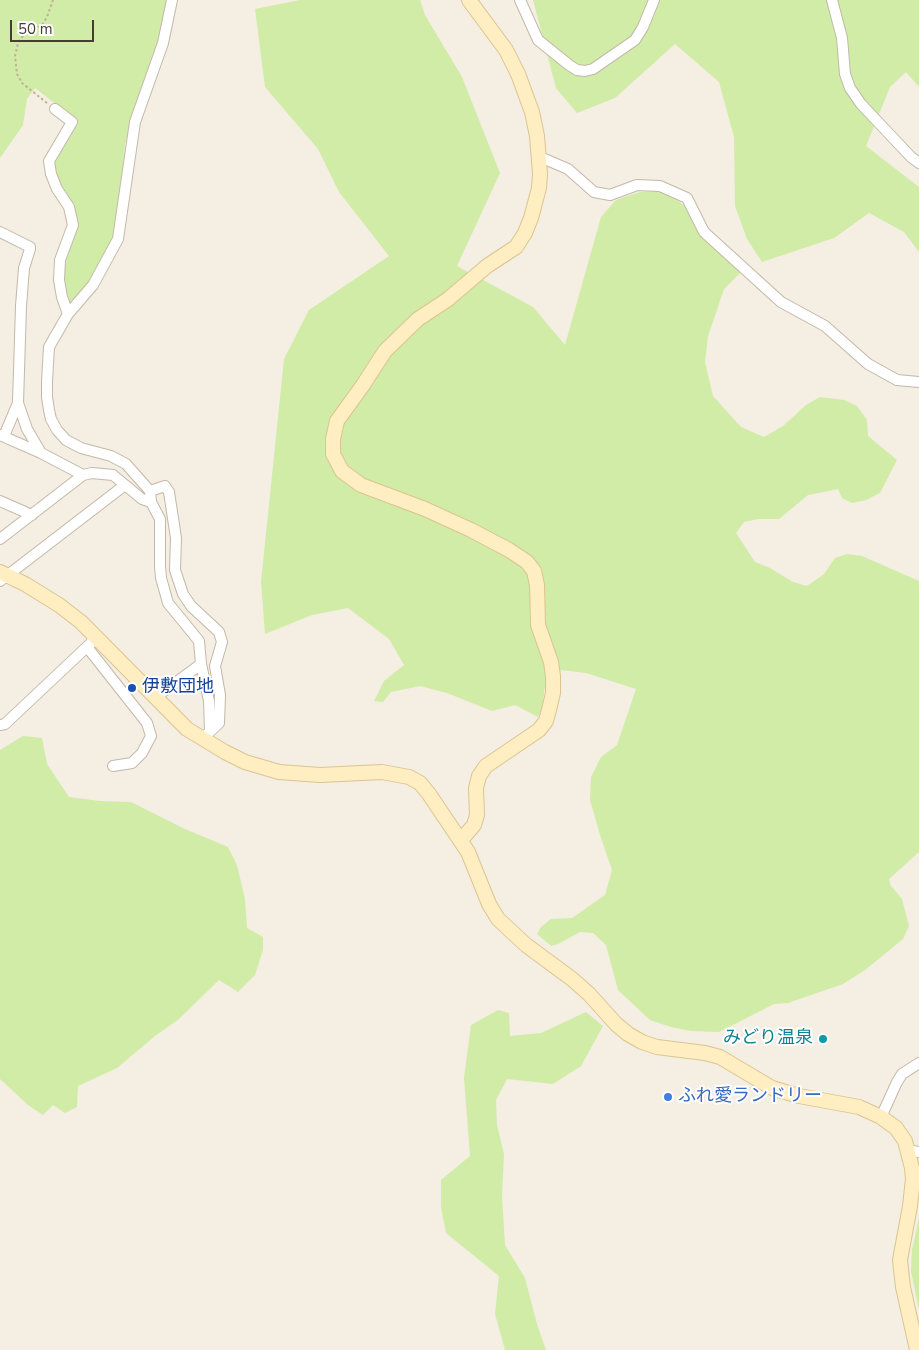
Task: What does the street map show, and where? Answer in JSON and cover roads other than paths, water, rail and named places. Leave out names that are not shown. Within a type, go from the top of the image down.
[{"type":"street","points":[[172,0],[163,43],[135,122],[118,239],[93,285],[68,314],[49,346],[47,397],[51,419],[66,440],[81,448],[111,456],[126,464],[150,490],[151,502],[160,518],[161,578],[168,603],[199,641],[201,664],[209,701],[206,735]]},
{"type":"street","points":[[461,840],[474,825],[477,815],[476,788],[486,766],[539,730],[546,721],[549,710],[553,693],[553,676],[551,662],[538,625],[538,585],[534,571],[521,558],[471,530],[426,509],[362,485],[342,471],[333,454],[333,440],[337,421],[385,350],[418,319],[447,300],[487,266],[516,247],[531,218],[538,188],[540,157],[532,112],[518,74],[506,50],[469,0]]},
{"type":"street","points":[[520,0],[538,40],[569,65],[578,70],[585,71],[593,69],[635,40],[654,0]]},
{"type":"street","points":[[832,0],[842,38],[845,74],[850,88],[861,104],[919,163]]},
{"type":"street","points":[[55,109],[72,122],[49,161],[51,174],[57,189],[69,206],[73,225],[60,260],[59,280],[68,314]]},
{"type":"street","points":[[540,157],[568,169],[594,192],[610,195],[637,185],[660,186],[687,198],[704,232],[780,302],[825,326],[868,364],[896,380],[919,382]]},
{"type":"street","points":[[0,232],[30,246],[24,268],[18,404],[27,428],[41,453]]},
{"type":"street","points":[[18,404],[2,436],[41,453],[83,475]]},
{"type":"street","points":[[0,539],[83,475],[92,473],[113,475],[142,499],[151,502]]},
{"type":"street","points":[[2,576],[124,485]]},
{"type":"street","points":[[150,490],[164,486],[169,492],[176,538],[175,570],[182,594],[191,606],[219,632],[222,642],[215,666],[220,695],[219,723],[206,735]]},
{"type":"street","points":[[0,501],[32,515]]},
{"type":"street","points":[[2,576],[25,584],[59,605],[92,642],[147,723],[151,736],[142,753],[132,763],[113,766]]},
{"type":"street","points":[[92,642],[156,697],[186,729],[206,735],[245,762],[279,772],[320,776],[382,772],[409,777],[420,783],[461,840],[474,864],[489,904],[498,919],[526,946],[590,994],[616,1024],[628,1034],[656,1047],[705,1053],[720,1057],[772,1088],[799,1096],[859,1108],[881,1117],[896,1128],[913,1151],[912,1193],[900,1260],[917,1350]]},
{"type":"street","points":[[0,725],[5,724],[92,642]]},
{"type":"street","points":[[156,697],[201,664]]},
{"type":"street","points":[[881,1117],[902,1074],[919,1063]]},
{"type":"place","name":"伊敷団地","points":[[132,688]]},
{"type":"place","name":"みどり温泉","points":[[823,1039]]},
{"type":"place","name":"ふれ愛ランドリー","points":[[668,1097]]}]
